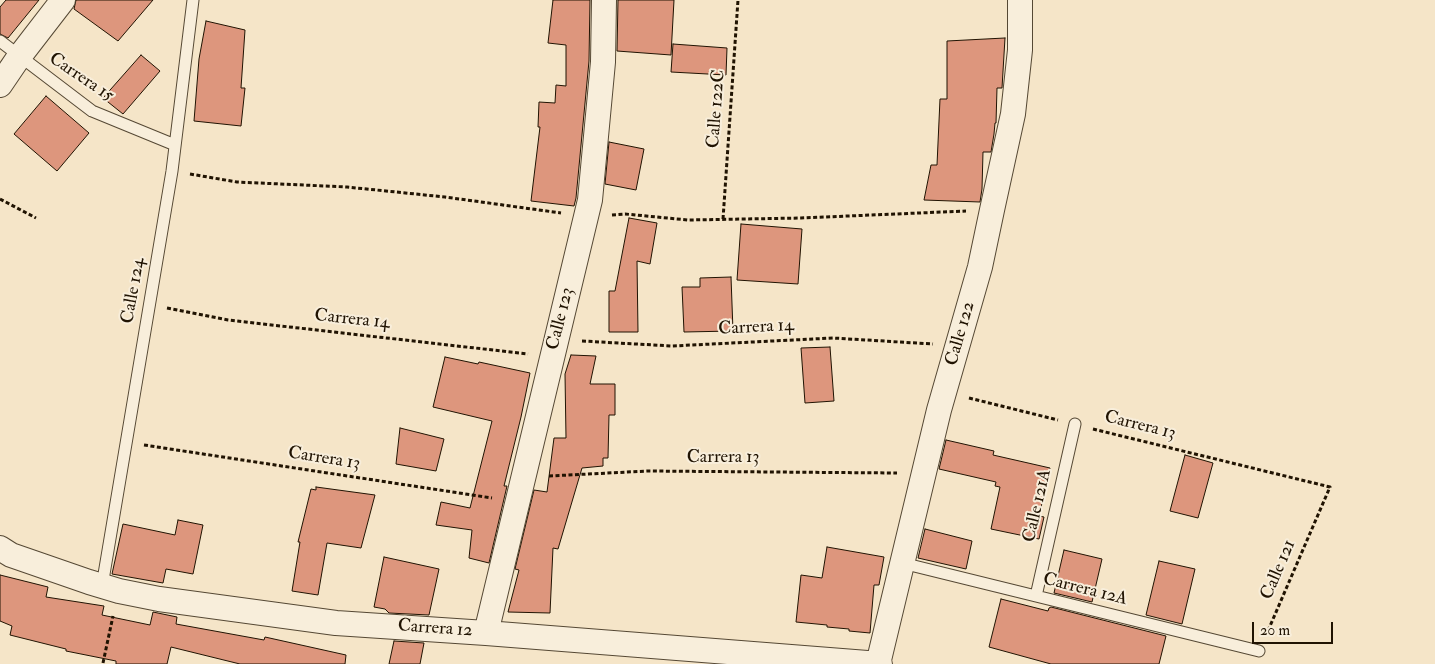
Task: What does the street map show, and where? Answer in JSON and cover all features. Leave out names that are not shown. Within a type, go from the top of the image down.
[{"type":"street","points":[[0,85],[63,0]]},
{"type":"street","name":"Calle 123","points":[[486,633],[590,200],[603,62],[604,0]]},
{"type":"street","name":"Calle 122","points":[[879,664],[944,391],[980,267],[1013,114],[1020,50],[1020,0]]},
{"type":"street","name":"Carrera 12","points":[[0,548],[11,555],[110,588],[159,599],[336,623],[879,664]]},
{"type":"lane","name":"Calle 124","points":[[110,588],[126,442],[172,171],[193,0]]},
{"type":"lane","name":"Carrera 15","points":[[0,41],[92,111],[175,145]]},
{"type":"lane","name":"Calle 121A","points":[[1036,596],[1075,424]]},
{"type":"lane","name":"Carrera 12A","points":[[902,563],[1259,651]]},
{"type":"path","name":"Calle 122C","points":[[723,219],[738,0]]},
{"type":"path","points":[[0,199],[36,218]]},
{"type":"path","name":"Carrera 14","points":[[150,304],[228,320],[554,348],[672,346],[833,338],[958,345]]},
{"type":"path","name":"Carrera 13","points":[[944,391],[1330,487]]},
{"type":"path","name":"Carrera 13","points":[[126,442],[517,502]]},
{"type":"path","name":"Carrera 13","points":[[523,478],[648,471],[924,474]]},
{"type":"path","name":"Calle 121","points":[[1259,651],[1330,487]]},
{"type":"path","points":[[103,663],[110,588]]},
{"type":"building","points":[[6,0],[39,0],[8,38],[0,34],[0,7]]},
{"type":"building","points":[[76,0],[153,0],[118,41],[74,9]]},
{"type":"building","points":[[553,0],[590,0],[589,61],[574,206],[531,201],[540,127],[538,127],[539,102],[555,103],[556,85],[566,86],[566,45],[548,43]]},
{"type":"building","points":[[618,0],[674,0],[671,55],[617,51]]},
{"type":"building","points":[[206,21],[245,30],[241,88],[245,88],[241,126],[194,121],[199,59]]},
{"type":"building","points":[[1005,38],[1002,88],[997,88],[996,123],[991,152],[983,152],[980,202],[924,200],[931,165],[937,165],[940,99],[947,99],[947,41]]},
{"type":"building","points":[[673,44],[727,48],[726,75],[671,72]]},
{"type":"building","points":[[141,55],[160,71],[123,114],[103,98]]},
{"type":"building","points":[[46,96],[89,133],[57,171],[14,134]]},
{"type":"building","points":[[609,142],[644,149],[636,190],[605,184]]},
{"type":"building","points":[[629,218],[657,223],[650,264],[637,261],[638,332],[609,332],[609,291],[615,291]]},
{"type":"building","points":[[741,224],[802,229],[798,284],[737,280]]},
{"type":"building","points":[[731,277],[733,331],[684,332],[682,287],[700,287],[700,278]]},
{"type":"building","points":[[830,347],[834,401],[805,403],[801,348]]},
{"type":"building","points":[[571,355],[596,356],[590,384],[615,384],[615,415],[609,415],[608,458],[603,458],[603,466],[582,468],[558,549],[553,548],[550,613],[508,612],[519,570],[515,569],[534,490],[547,492],[554,438],[566,438],[565,374]]},
{"type":"building","points":[[445,357],[530,373],[504,486],[507,486],[489,563],[469,558],[472,530],[436,525],[441,502],[470,508],[492,421],[433,407]]},
{"type":"building","points":[[400,428],[444,439],[436,471],[396,464]]},
{"type":"building","points":[[946,440],[994,451],[993,455],[1050,468],[1039,516],[1044,517],[1039,539],[991,529],[1000,487],[995,486],[996,482],[939,469]]},
{"type":"building","points":[[1185,455],[1213,463],[1198,518],[1170,511]]},
{"type":"building","points":[[316,487],[375,495],[361,548],[327,543],[318,595],[292,591],[300,542],[298,542],[311,489],[316,490]]},
{"type":"building","points":[[178,520],[203,525],[193,574],[166,569],[163,583],[112,574],[123,524],[175,535]]},
{"type":"building","points":[[925,529],[972,541],[966,569],[918,558]]},
{"type":"building","points":[[827,547],[884,557],[879,585],[874,585],[870,633],[827,627],[827,625],[796,622],[801,575],[822,578]]},
{"type":"building","points":[[1064,550],[1102,559],[1092,602],[1054,593]]},
{"type":"building","points":[[384,557],[439,569],[429,615],[389,613],[385,609],[374,607]]},
{"type":"building","points":[[1159,561],[1195,569],[1182,624],[1146,615]]},
{"type":"building","points":[[0,575],[48,587],[46,597],[104,606],[102,615],[150,625],[153,612],[177,617],[176,624],[264,640],[265,637],[346,655],[345,664],[240,664],[171,647],[167,664],[116,664],[116,661],[66,651],[66,649],[10,635],[12,626],[0,621]]},
{"type":"building","points":[[1001,599],[1048,611],[1051,607],[1166,636],[1159,664],[1051,664],[989,647]]},
{"type":"building","points":[[394,641],[424,643],[420,664],[389,664]]}]
